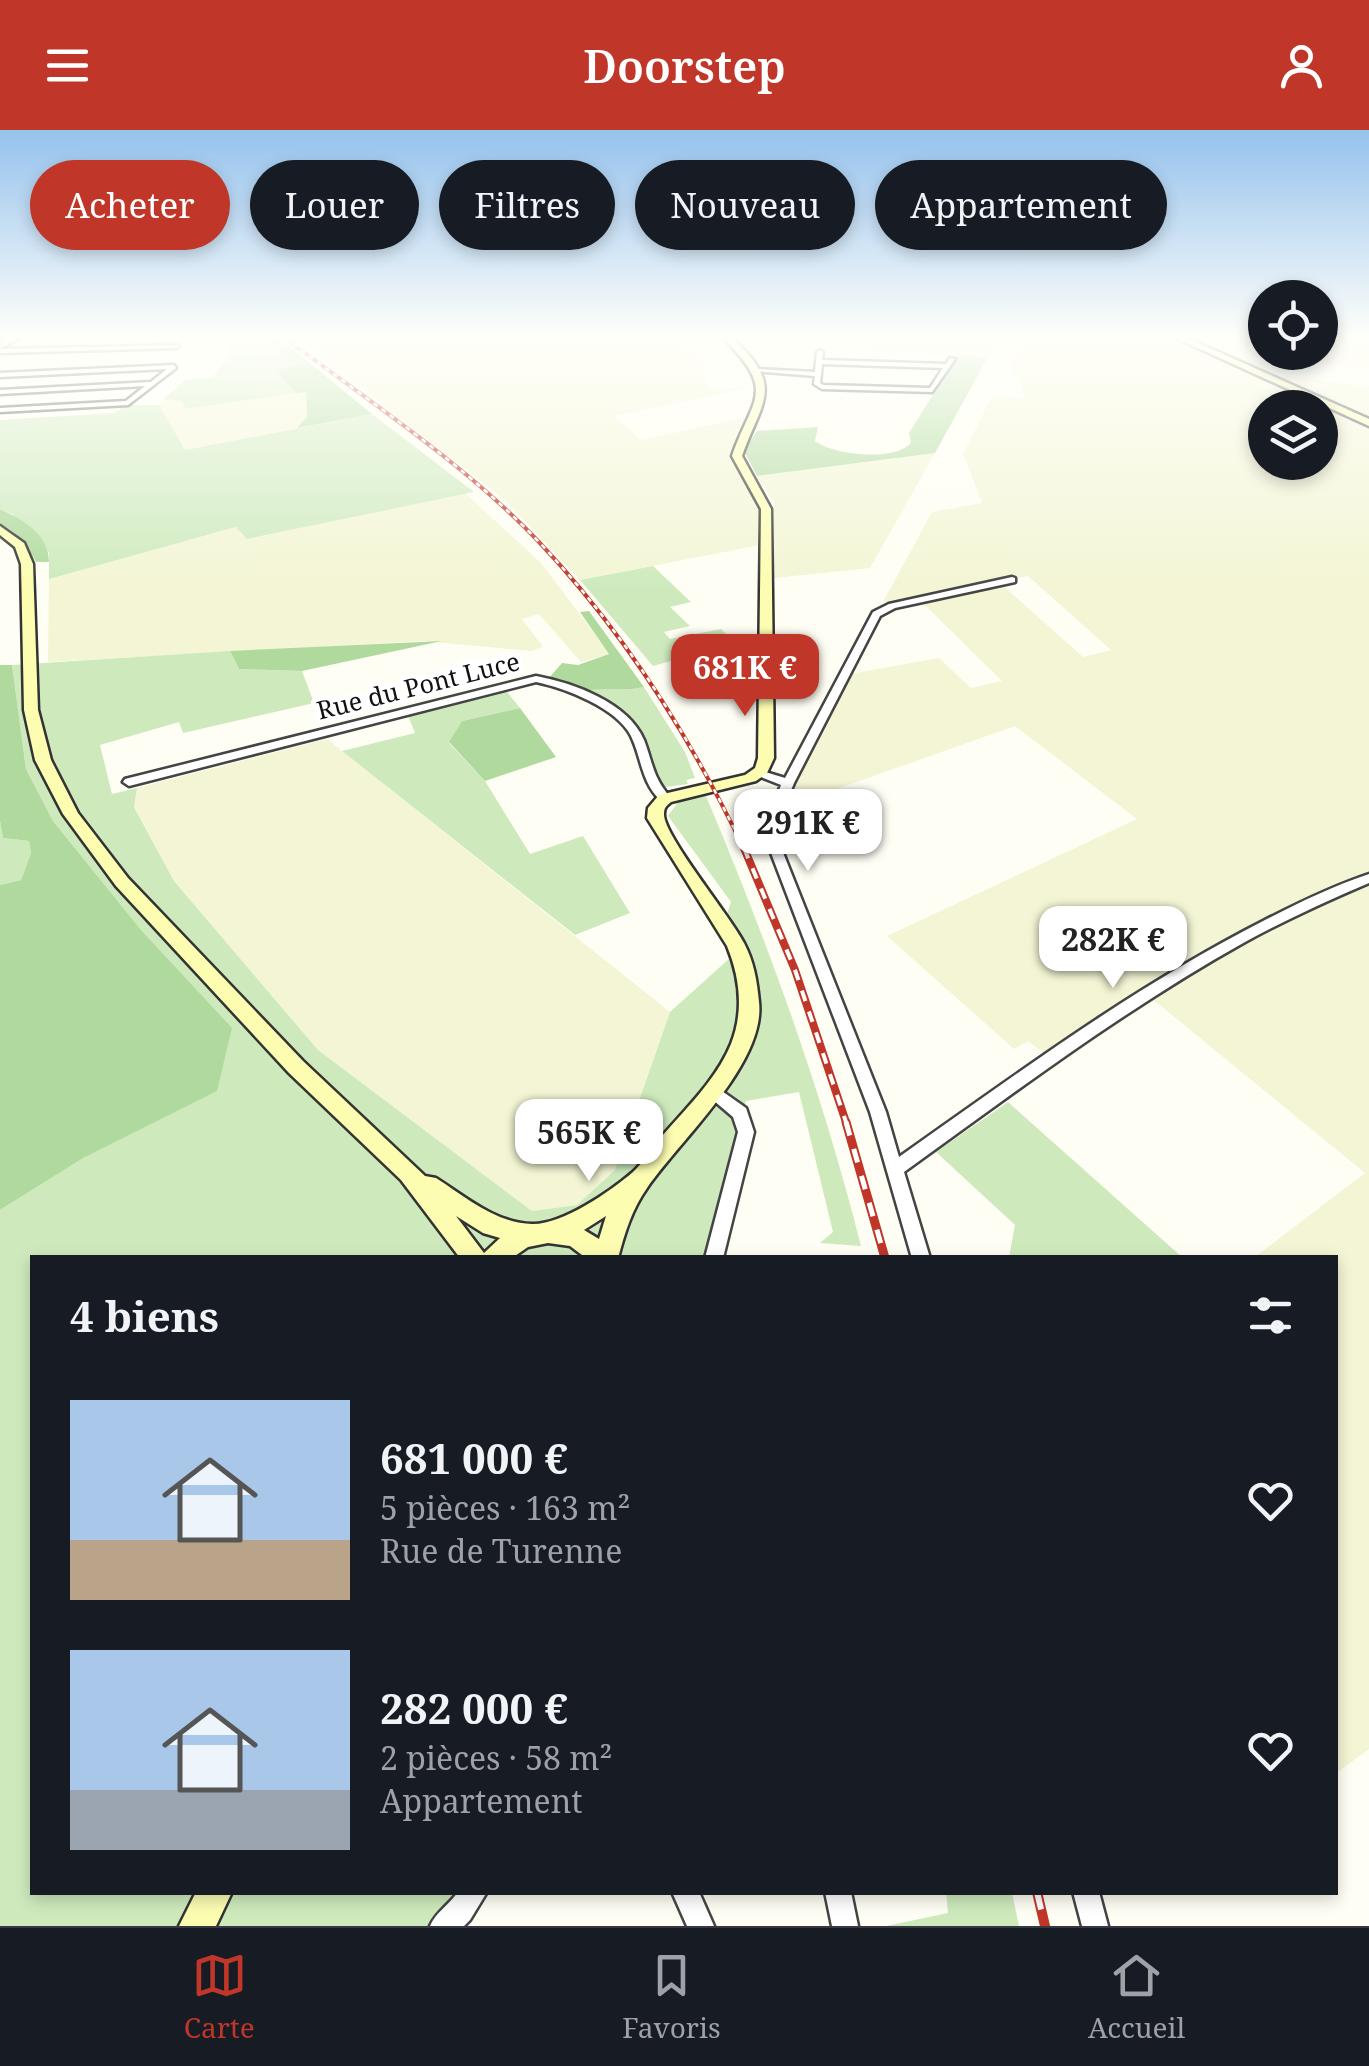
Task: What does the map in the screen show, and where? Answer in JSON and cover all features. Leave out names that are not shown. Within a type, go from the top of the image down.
[{"type":"street","points":[[752,422],[737,458],[764,503],[766,516],[767,749],[766,763],[758,774]]},
{"type":"street","points":[[0,528],[14,538],[25,555],[30,710],[43,760],[70,814],[112,870],[296,1067],[410,1173],[473,1255]]},
{"type":"street","points":[[920,1255],[872,1098],[774,845],[772,822],[788,783],[876,614],[892,606],[1012,580]]},
{"type":"street","name":"Rue du Pont Luce","points":[[129,782],[536,679],[578,692],[625,720],[636,736],[652,786],[666,798]]},
{"type":"street","points":[[605,1255],[615,1223],[644,1173],[712,1090],[736,1056],[747,1029],[749,985],[725,922],[656,822],[656,808],[666,798],[758,774],[788,783]]},
{"type":"street","points":[[895,1169],[1146,996],[1280,917],[1369,878]]},
{"type":"street","points":[[712,1090],[740,1113],[746,1132],[715,1255]]},
{"type":"street","points":[[410,1173],[491,1226],[530,1234],[557,1232],[582,1239],[601,1255]]},
{"type":"street","points":[[557,1232],[588,1217],[644,1173]]},
{"type":"street","points":[[497,1255],[530,1234]]},
{"type":"street","points":[[197,1926],[213,1895]]},
{"type":"street","points":[[442,1926],[461,1911],[472,1895]]},
{"type":"street","points":[[687,1895],[700,1926]]},
{"type":"street","points":[[839,1895],[846,1926]]},
{"type":"street","points":[[1087,1895],[1095,1926]]},
{"type":"green space","points":[[0,422],[169,422],[185,450],[331,422],[382,422],[474,492],[247,539],[236,527],[49,579],[49,553],[12,514],[0,509]]},
{"type":"green space","points":[[168,422],[303,422],[297,428],[184,450]]},
{"type":"green space","points":[[303,422],[330,422],[297,428]]},
{"type":"green space","points":[[405,422],[621,422],[641,440],[724,422],[746,422],[730,452],[760,507],[760,545],[580,580],[505,500]]},
{"type":"green space","points":[[916,422],[952,422],[935,453],[757,476],[744,451],[757,431],[818,427],[815,441],[836,450],[864,454],[903,449],[911,443],[909,433]]},
{"type":"green space","points":[[979,422],[1248,422],[1248,480],[1338,480],[1338,422],[1369,424],[1369,1749],[1338,1772],[1338,1255],[1258,1255],[1365,1173],[1145,993],[1046,1055],[1028,1041],[1014,1049],[887,936],[1137,819],[1015,726],[780,809],[850,674],[939,658],[971,688],[1002,681],[923,603],[1001,584],[1083,657],[1111,650],[1028,576],[883,602],[932,512],[982,503],[963,454]]},
{"type":"green space","points":[[935,453],[870,568],[774,578],[774,503],[757,476]]},
{"type":"green space","points":[[465,493],[541,563],[610,654],[581,662],[539,614],[522,619],[543,647],[531,651],[423,641],[48,662],[49,579],[237,527],[248,539]]},
{"type":"green space","points":[[0,509],[39,536],[49,562],[36,562],[21,540],[0,524]]},
{"type":"green space","points":[[653,566],[691,602],[670,607],[690,626],[664,632],[670,639],[721,629],[735,643],[653,666],[580,580]]},
{"type":"green space","points":[[589,611],[644,687],[581,692],[549,678],[562,663],[578,665],[609,654],[580,612]]},
{"type":"green space","points":[[442,641],[302,671],[239,669],[230,651]]},
{"type":"green space","points":[[230,651],[239,669],[302,671],[314,703],[183,733],[179,722],[100,745],[112,794],[137,788],[134,807],[174,881],[318,1050],[532,1211],[577,1205],[615,1170],[670,1012],[731,957],[749,952],[727,914],[731,902],[668,816],[679,801],[706,796],[792,1018],[861,1246],[820,1243],[833,1232],[799,1092],[746,1101],[705,1255],[30,1255],[30,1895],[463,1895],[460,1926],[0,1926],[0,1210],[85,1157],[232,1029],[142,931],[53,821],[26,769],[12,665]]},
{"type":"green space","points":[[0,665],[12,665],[26,769],[53,821],[142,931],[232,1028],[217,1091],[85,1157],[0,1210],[0,885],[21,880],[31,853],[29,841],[3,838],[0,821]]},
{"type":"green space","points":[[644,687],[685,752],[695,778],[686,780],[688,784],[666,787],[658,782],[646,747],[632,726],[581,692]]},
{"type":"green space","points":[[504,688],[520,708],[462,721],[449,743],[485,781],[530,854],[583,836],[630,913],[575,935],[342,751],[415,733],[407,713]]},
{"type":"green space","points":[[520,708],[556,757],[485,781],[449,742],[462,721]]},
{"type":"green space","points":[[327,739],[670,1012],[615,1170],[577,1205],[532,1211],[318,1050],[174,881],[134,806],[137,788]]},
{"type":"green space","points":[[0,821],[3,838],[29,841],[31,853],[21,880],[0,885]]},
{"type":"green space","points":[[1008,1102],[1180,1255],[1009,1255],[1015,1225],[936,1152]]},
{"type":"green space","points":[[946,1895],[1012,1895],[1019,1926],[886,1926],[948,1913]]},
{"type":"railway","points":[[398,422],[480,486],[571,577],[628,650],[679,728],[745,851]]},
{"type":"railway","points":[[744,848],[795,970],[846,1122]]},
{"type":"railway","points":[[846,1122],[884,1255]]},
{"type":"railway","points":[[1038,1895],[1045,1926]]}]
